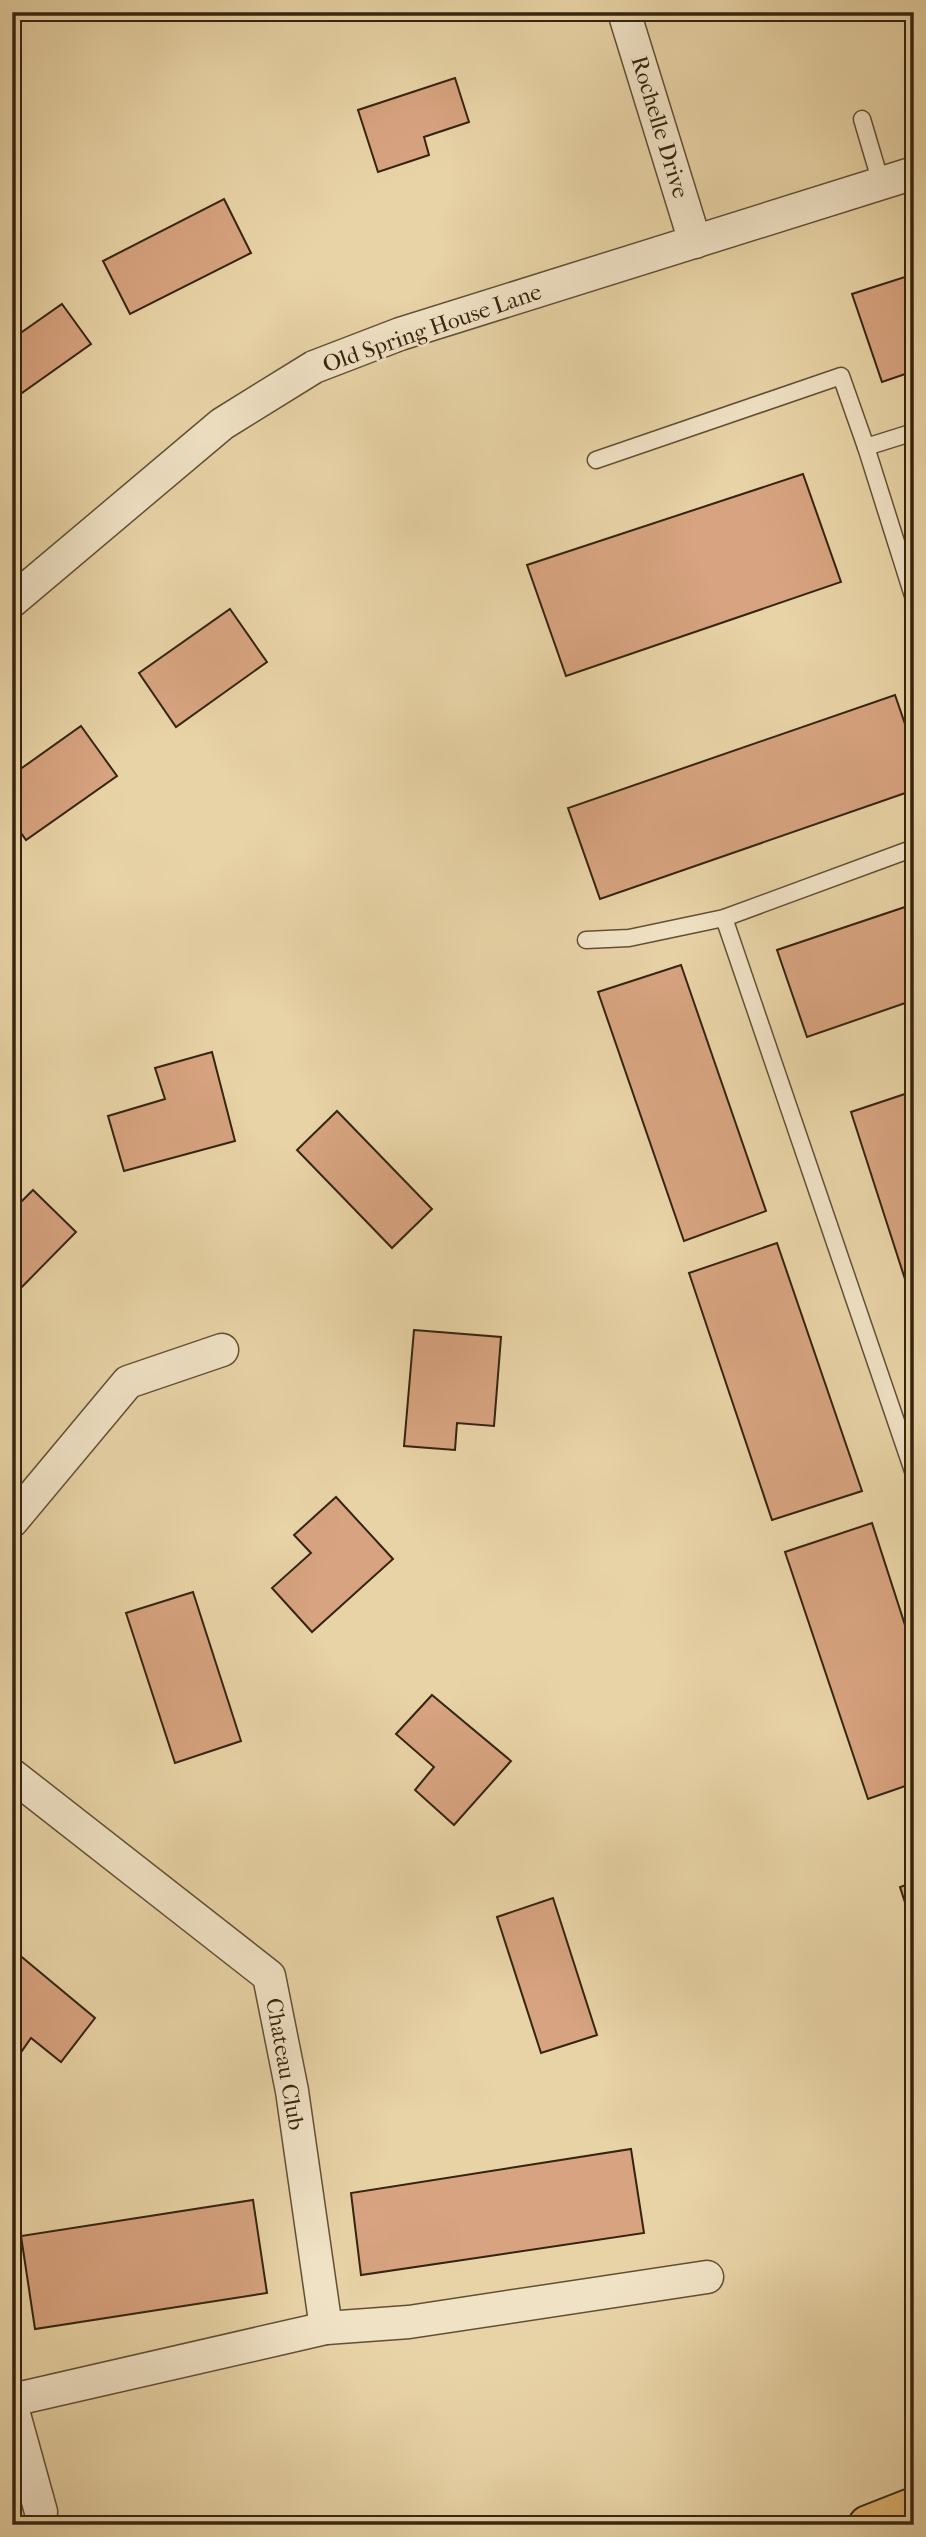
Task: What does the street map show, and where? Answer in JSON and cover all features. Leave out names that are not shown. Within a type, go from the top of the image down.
[{"type":"highway","points":[[868,2525],[914,2507]]},
{"type":"street","name":"Rochelle Drive","points":[[624,12],[695,242]]},
{"type":"street","name":"Old Spring House Lane","points":[[12,601],[222,424],[314,367],[400,334],[914,173]]},
{"type":"street","points":[[12,1521],[128,1382],[222,1350]]},
{"type":"street","name":"Chateau Club","points":[[12,1775],[269,1976],[292,2091],[326,2328]]},
{"type":"street","points":[[12,2400],[326,2328],[409,2322],[707,2277]]},
{"type":"street","points":[[12,2407],[41,2512]]},
{"type":"lane","points":[[862,119],[881,183]]},
{"type":"lane","points":[[596,460],[841,376],[914,599]]},
{"type":"lane","points":[[866,447],[914,432]]},
{"type":"lane","points":[[586,940],[656,933],[724,918],[914,848]]},
{"type":"lane","points":[[724,918],[914,1474]]},
{"type":"building","points":[[455,78],[469,122],[424,137],[429,155],[378,172],[358,110]]},
{"type":"building","points":[[224,199],[251,253],[130,314],[103,261]]},
{"type":"building","points":[[914,274],[914,371],[882,382],[852,294]]},
{"type":"building","points":[[62,304],[91,344],[12,400],[12,339]]},
{"type":"building","points":[[803,474],[841,582],[566,676],[527,565]]},
{"type":"building","points":[[230,609],[267,662],[176,727],[139,673]]},
{"type":"building","points":[[895,695],[914,750],[914,790],[600,899],[568,808]]},
{"type":"building","points":[[81,726],[117,776],[26,840],[12,820],[12,775]]},
{"type":"building","points":[[914,904],[914,1000],[807,1037],[777,950]]},
{"type":"building","points":[[681,965],[766,1211],[684,1241],[598,992]]},
{"type":"building","points":[[212,1052],[235,1141],[124,1171],[108,1116],[165,1099],[155,1068]]},
{"type":"building","points":[[914,1091],[914,1307],[851,1112]]},
{"type":"building","points":[[337,1111],[432,1209],[392,1248],[297,1150]]},
{"type":"building","points":[[33,1190],[76,1232],[12,1297],[12,1211]]},
{"type":"building","points":[[777,1243],[862,1491],[772,1520],[689,1273]]},
{"type":"building","points":[[414,1330],[501,1337],[494,1426],[457,1423],[455,1450],[404,1446]]},
{"type":"building","points":[[336,1497],[393,1559],[312,1632],[272,1588],[311,1553],[294,1535]]},
{"type":"building","points":[[872,1523],[914,1653],[914,1783],[868,1799],[785,1552]]},
{"type":"building","points":[[193,1592],[241,1741],[175,1763],[126,1613]]},
{"type":"building","points":[[432,1695],[511,1761],[454,1825],[415,1790],[434,1767],[396,1734]]},
{"type":"building","points":[[914,1882],[914,1930],[900,1887]]},
{"type":"building","points":[[553,1898],[597,2035],[541,2053],[497,1917]]},
{"type":"building","points":[[17,1953],[95,2018],[61,2062],[31,2038],[17,2058],[12,2054],[12,1959]]},
{"type":"building","points":[[631,2149],[644,2233],[361,2275],[351,2193]]},
{"type":"building","points":[[253,2200],[267,2293],[35,2329],[21,2236]]}]
